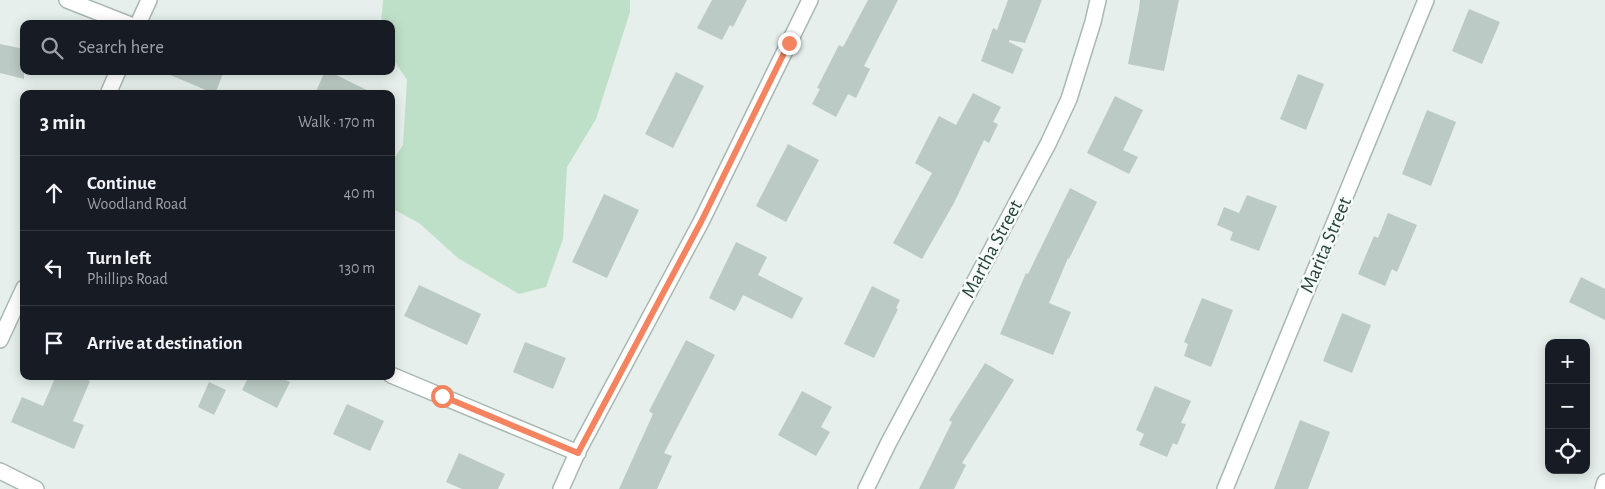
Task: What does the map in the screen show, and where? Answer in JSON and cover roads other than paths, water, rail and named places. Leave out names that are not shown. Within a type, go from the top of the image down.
[{"type":"street","points":[[67,0],[118,20]]},
{"type":"street","points":[[140,20],[149,0]]},
{"type":"street","points":[[561,489],[578,453],[701,222],[810,0]]},
{"type":"street","name":"Martha Street","points":[[866,489],[889,442],[1048,144],[1069,99],[1098,0]]},
{"type":"street","name":"Marita Street","points":[[1225,489],[1426,0]]},
{"type":"street","points":[[110,90],[116,75]]},
{"type":"street","points":[[0,340],[20,297]]},
{"type":"street","points":[[395,377],[578,453]]},
{"type":"street","points":[[0,472],[36,489]]},
{"type":"street","points":[[1603,489],[1605,482]]}]
